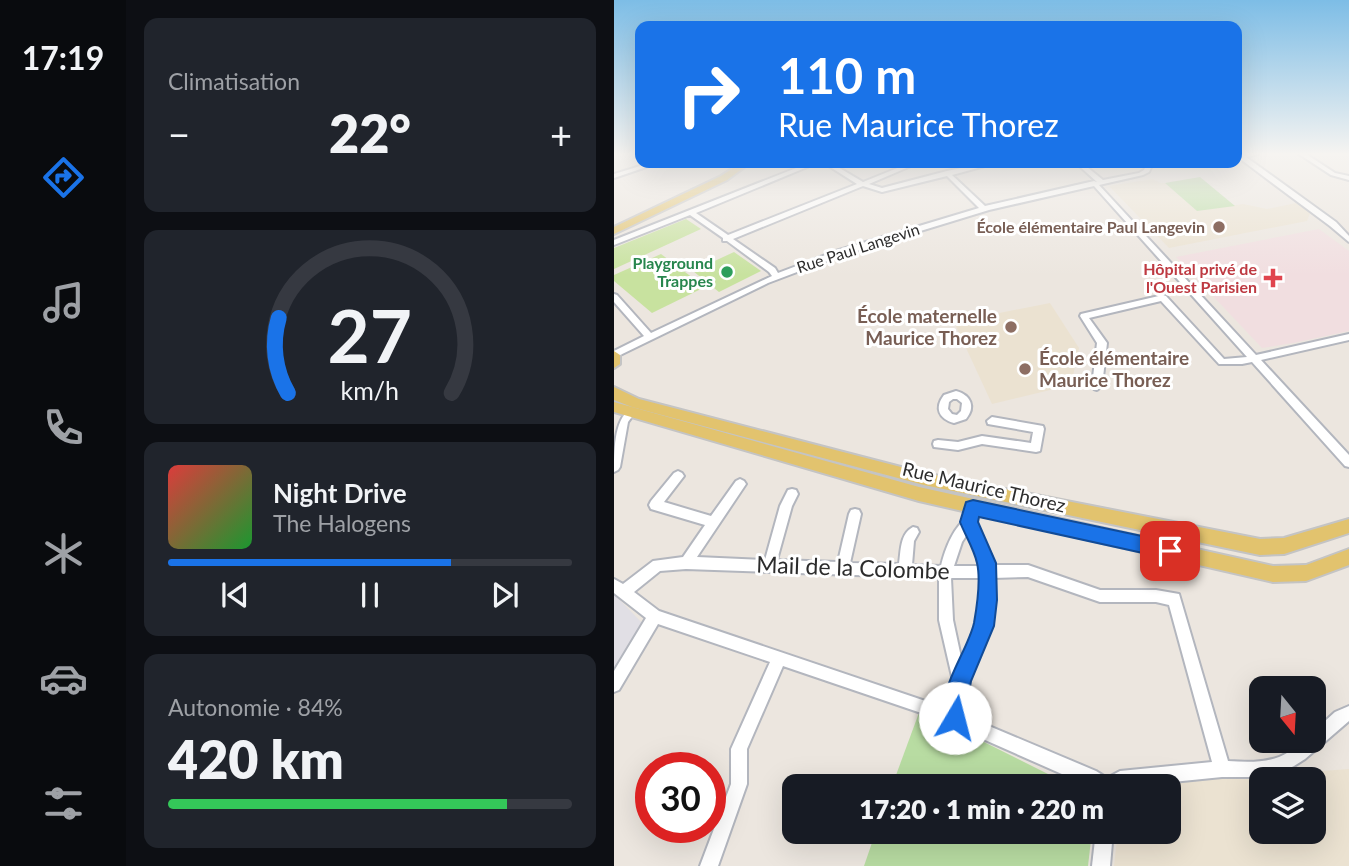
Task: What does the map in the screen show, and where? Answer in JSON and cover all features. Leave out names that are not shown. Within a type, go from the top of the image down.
[{"type":"main road","points":[[614,229],[682,194]]},
{"type":"main road","points":[[614,229],[689,194]]},
{"type":"main road","points":[[614,355],[614,364]]},
{"type":"main road","points":[[614,391],[633,408]]},
{"type":"main road","name":"Rue Maurice Thorez","points":[[614,407],[633,408],[924,479],[1260,547],[1284,546],[1349,526]]},
{"type":"main road","name":"Rue Maurice Thorez","points":[[633,408],[971,515],[1273,574],[1306,573],[1349,557]]},
{"type":"street","points":[[614,243],[737,194]]},
{"type":"street","points":[[726,239],[833,194]]},
{"type":"street","points":[[969,194],[984,209]]},
{"type":"street","name":"Rue Paul Langevin","points":[[614,355],[776,276],[869,243],[984,209],[1047,194]]},
{"type":"street","points":[[1107,194],[1349,463]]},
{"type":"street","points":[[1290,194],[1349,240]]},
{"type":"street","points":[[692,213],[772,270],[776,276]]},
{"type":"street","points":[[1338,229],[1349,227]]},
{"type":"street","points":[[614,297],[650,337]]},
{"type":"street","points":[[1097,386],[1102,343],[1084,316],[1163,298],[1216,358],[1232,362],[1349,337]]},
{"type":"street","points":[[614,467],[623,419],[633,408]]},
{"type":"street","points":[[938,444],[958,446],[982,440],[1036,448],[1039,429],[992,421]]},
{"type":"street","points":[[678,476],[655,505],[714,522]]},
{"type":"street","points":[[686,563],[740,484]]},
{"type":"street","points":[[769,566],[792,494]]},
{"type":"street","points":[[843,568],[855,514]]},
{"type":"street","points":[[955,718],[960,681],[984,626],[987,571],[971,515]]},
{"type":"street","points":[[960,681],[945,614],[946,572],[954,544],[971,515]]},
{"type":"street","points":[[905,570],[909,540],[913,532]]},
{"type":"street","name":"Mail de la Colombe","points":[[619,588],[657,565],[686,563],[946,572],[1028,571],[1100,596],[1156,596],[1174,599],[1222,769]]},
{"type":"street","points":[[619,588],[655,616],[955,718],[1083,774]]},
{"type":"street","points":[[614,685],[655,616]]},
{"type":"street","points":[[709,866],[739,784],[739,749],[779,659]]},
{"type":"street","points":[[1171,774],[1222,769],[1247,771],[1291,762],[1340,717],[1349,713]]},
{"type":"street","points":[[1101,866],[1104,844]]},
{"type":"shaded area","name":"École élémentaire Paul Langevin","points":[[1117,194],[1178,194],[1197,211],[1243,204],[1267,209],[1296,203],[1310,213],[1307,221],[1169,248]]},
{"type":"shaded area","name":"Hôpital privé de l'Ouest Parisien","points":[[1319,229],[1349,251],[1349,331],[1293,343],[1262,348],[1176,257]]},
{"type":"shaded area","name":"École élémentaire Maurice Thorez","points":[[1050,303],[1079,348],[1071,385],[992,404],[954,322]]},
{"type":"shaded area","points":[[614,594],[643,624],[614,673]]},
{"type":"shaded area","points":[[1349,769],[1349,866],[1114,866],[1117,844],[1181,844],[1181,782],[1249,777],[1249,844],[1326,844],[1326,771]]},
{"type":"green space","points":[[1178,194],[1221,194],[1235,206],[1197,211]]},
{"type":"green space","points":[[686,219],[701,229],[614,269],[614,248]]},
{"type":"green space","name":"Playground Trappes","points":[[734,252],[761,271],[719,292],[693,271]]},
{"type":"green space","points":[[661,254],[705,287],[652,313],[614,281],[614,275]]},
{"type":"green space","points":[[920,710],[1048,774],[896,774]]},
{"type":"green space","points":[[872,844],[1091,844],[1088,866],[864,866]]},
{"type":"place","name":"École élémentaire Paul Langevin","points":[[1219,227]]},
{"type":"place","name":"Playground Trappes","points":[[727,272]]},
{"type":"place","name":"Hôpital privé de l'Ouest Parisien","points":[[1273,278]]},
{"type":"place","name":"École maternelle Maurice Thorez","points":[[1011,327]]},
{"type":"place","name":"École élémentaire Maurice Thorez","points":[[1025,369]]},
{"type":"route","points":[[955,718],[960,681],[984,626],[987,600],[987,563],[969,522],[973,507],[1170,551]]}]
